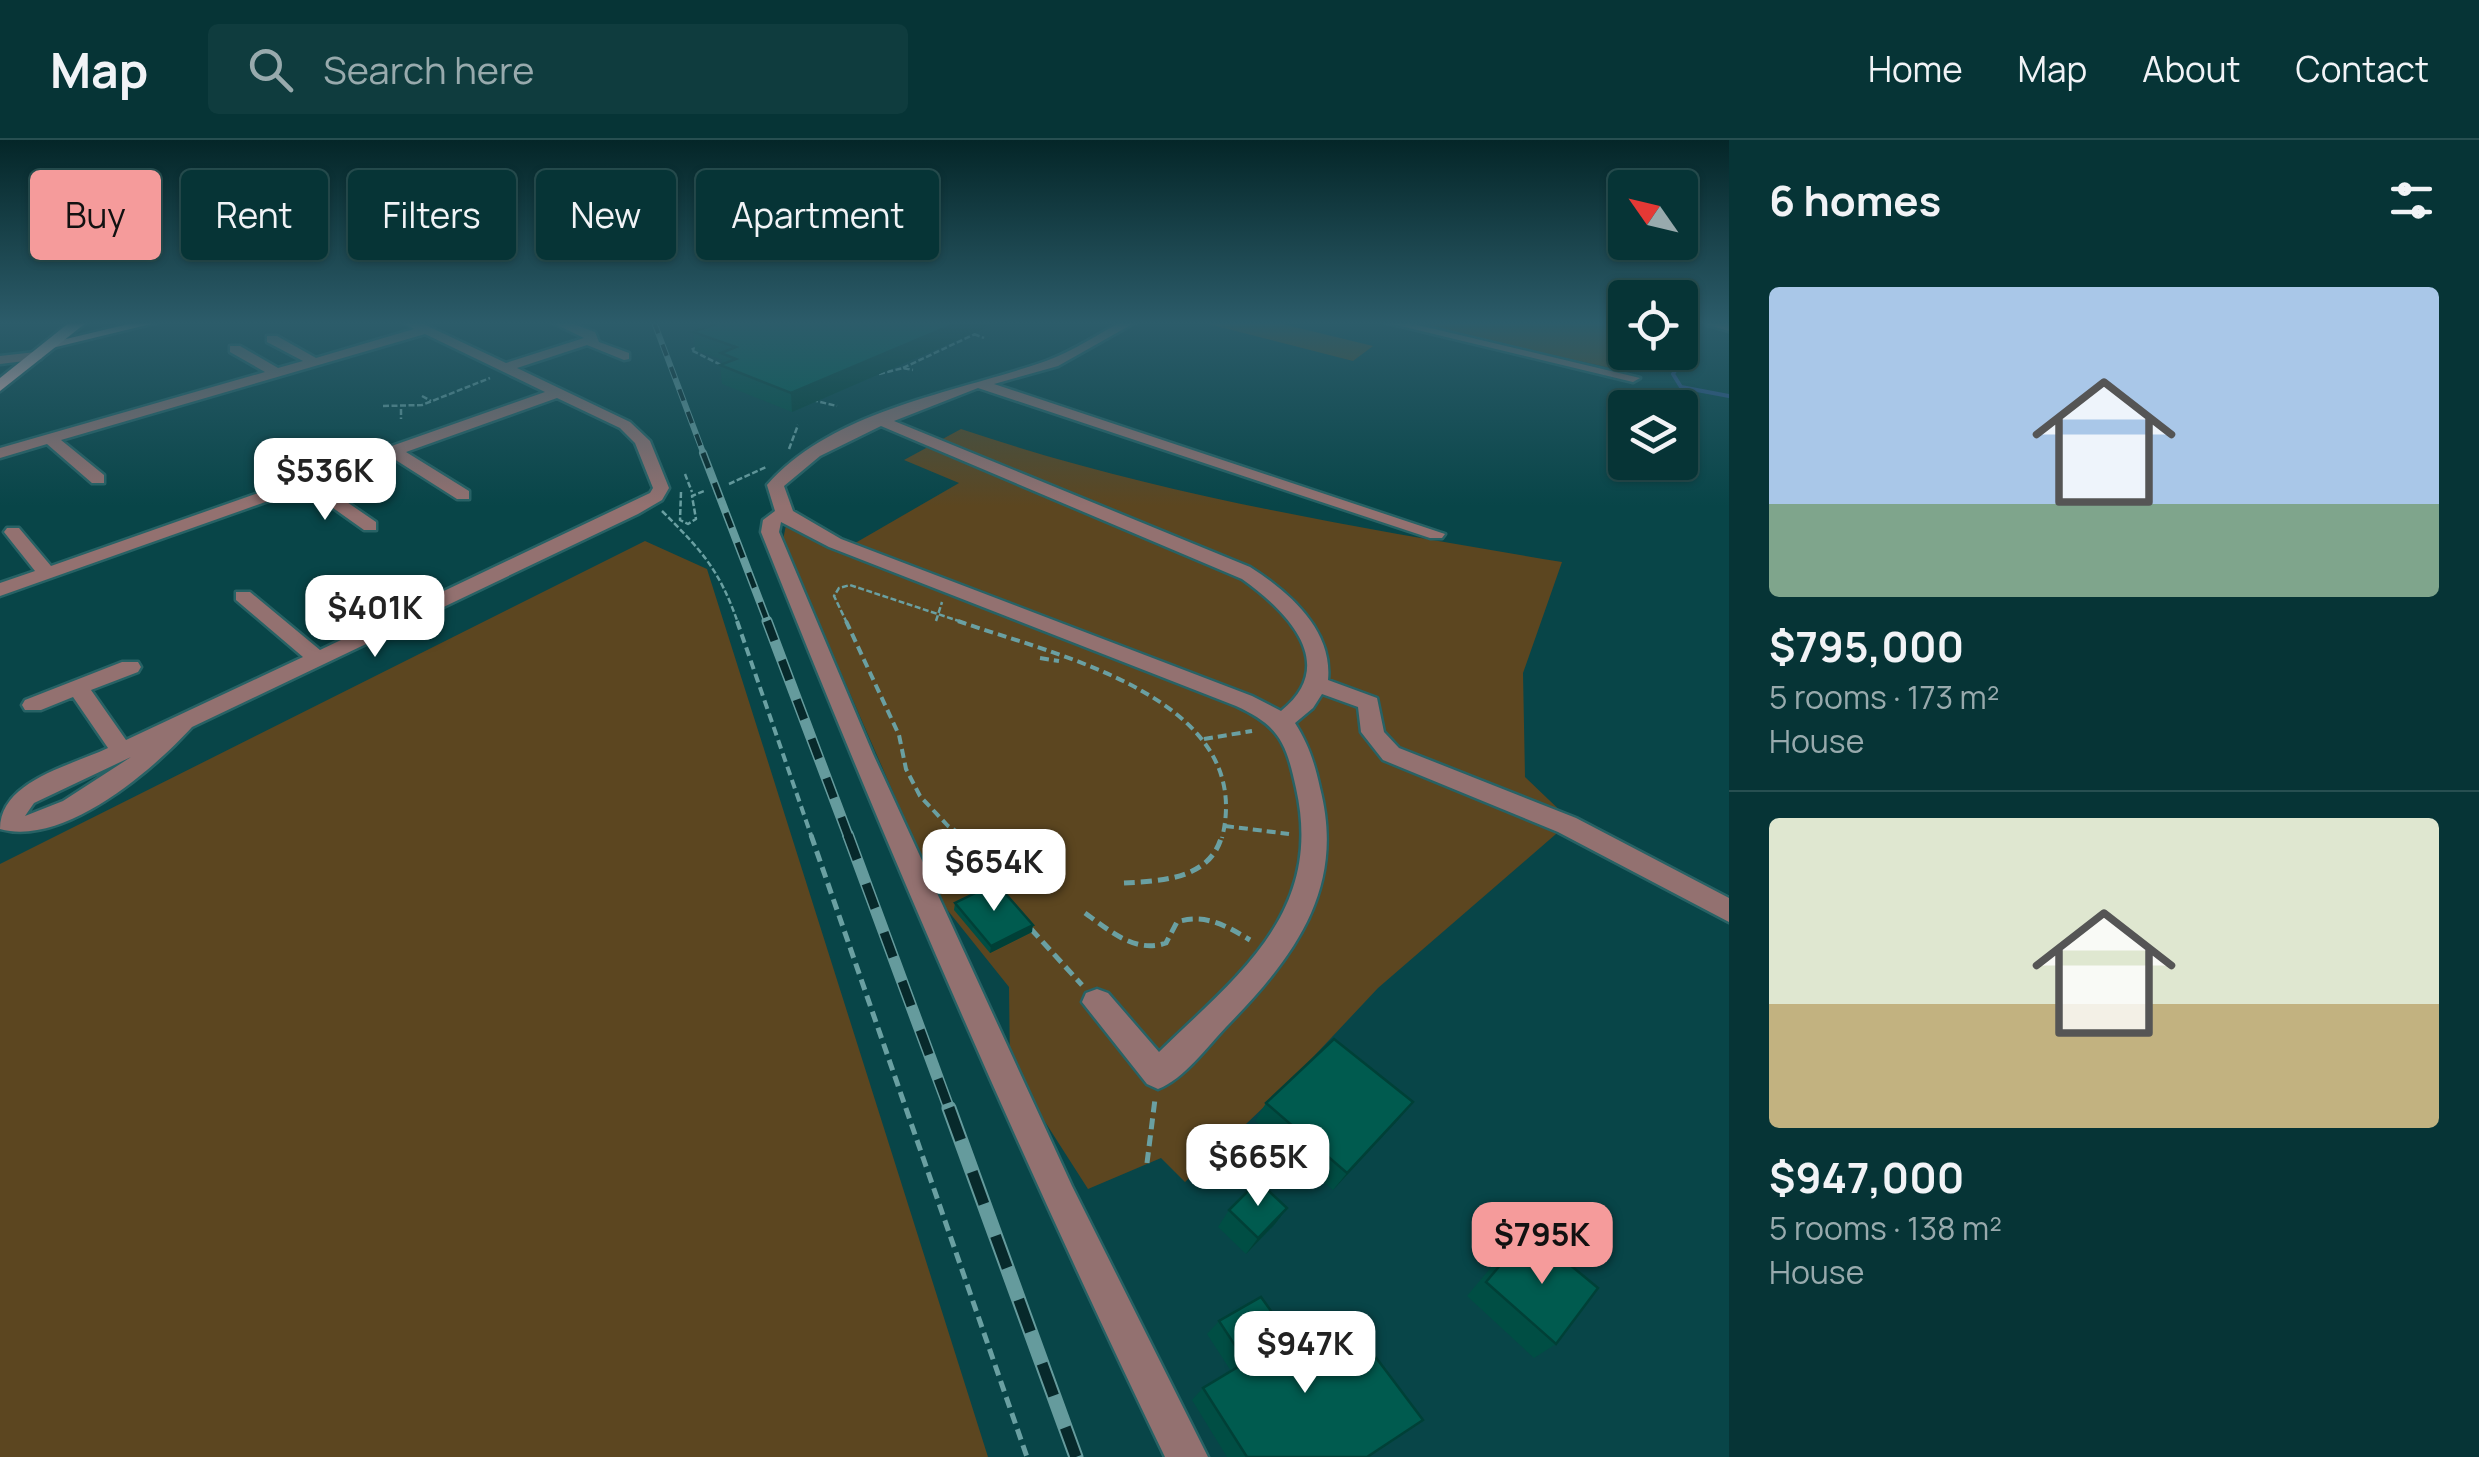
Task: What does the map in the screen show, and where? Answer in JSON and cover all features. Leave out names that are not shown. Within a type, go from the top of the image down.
[{"type":"street","points":[[0,453],[240,383]]},
{"type":"street","points":[[185,721],[157,751],[70,808],[27,825],[6,822],[25,797],[185,721],[318,659],[662,489],[642,441],[625,425],[538,383]]},
{"type":"street","points":[[1097,1002],[1158,1074],[1271,954],[1302,907],[1316,856],[1300,754],[1285,723],[1244,700],[835,543],[783,512],[776,502],[775,485],[843,437],[929,399],[979,384],[1436,534]]},
{"type":"street","points":[[0,590],[557,393]]},
{"type":"street","points":[[881,421],[1247,574],[1278,596],[1303,622],[1316,649],[1317,684],[1302,708],[1285,723]]},
{"type":"street","points":[[50,439],[98,479]]},
{"type":"street","points":[[393,451],[463,495]]},
{"type":"street","points":[[307,482],[370,526]]},
{"type":"street","points":[[783,512],[772,520],[770,532],[861,754],[1059,1199],[1187,1457]]},
{"type":"street","points":[[13,532],[48,573]]},
{"type":"street","points":[[243,596],[318,659]]},
{"type":"street","points":[[33,706],[130,667]]},
{"type":"street","points":[[1317,684],[1369,703],[1368,720],[1375,738],[1391,754],[1567,825],[1729,911]]},
{"type":"street","points":[[78,688],[122,751]]},
{"type":"path","points":[[382,406],[414,408],[477,383]]},
{"type":"path","points":[[448,388],[462,392]]},
{"type":"path","points":[[808,393],[806,397],[836,406]]},
{"type":"path","points":[[422,396],[435,401]]},
{"type":"path","points":[[394,412],[407,407]]},
{"type":"path","points":[[401,409],[401,419]]},
{"type":"path","points":[[780,456],[788,450],[798,425]]},
{"type":"path","points":[[729,484],[774,462]]},
{"type":"path","points":[[685,474],[692,492]]},
{"type":"path","points":[[662,489],[684,524],[696,519],[692,496],[704,491]]},
{"type":"path","points":[[662,489],[726,589],[1027,1457]]},
{"type":"path","points":[[1014,866],[962,836],[934,813],[912,783],[898,734],[834,596],[841,586],[863,588],[1078,665],[1150,693],[1187,720],[1204,739],[1224,784],[1224,826],[1215,854],[1202,870],[1167,879],[1124,883]]},
{"type":"path","points":[[1040,658],[1078,665]]},
{"type":"path","points":[[898,734],[902,722]]},
{"type":"path","points":[[1204,739],[1285,723]]},
{"type":"path","points":[[1224,826],[1316,837]]},
{"type":"path","points":[[992,886],[1012,875]]},
{"type":"path","points":[[1085,913],[1126,940],[1148,948],[1166,943],[1183,918],[1208,919],[1271,954]]},
{"type":"path","points":[[1032,930],[1097,1002]]},
{"type":"path","points":[[1147,1164],[1158,1074]]},
{"type":"shaded area","points":[[961,429],[1109,473],[1259,508],[1562,562],[1523,673],[1525,777],[1571,821],[1378,988],[1285,1087],[1185,1182],[1161,1158],[1088,1189],[1010,1067],[1009,987],[941,902],[783,540],[786,525],[828,544],[857,542],[959,483],[904,460]]},
{"type":"shaded area","points":[[645,541],[707,569],[988,1457],[0,1457],[0,864]]},
{"type":"building","points":[[767,383],[814,383],[791,393]]},
{"type":"building","points":[[996,883],[1033,925],[991,946],[955,903]]},
{"type":"building","points":[[1334,1039],[1413,1102],[1347,1173],[1266,1103]]},
{"type":"building","points":[[1258,1181],[1287,1208],[1258,1238],[1229,1210]]},
{"type":"building","points":[[1529,1231],[1598,1288],[1556,1344],[1486,1282]]},
{"type":"building","points":[[1261,1297],[1303,1356],[1315,1348],[1328,1366],[1365,1343],[1423,1420],[1367,1457],[1247,1457],[1203,1388],[1246,1362],[1219,1321]]},
{"type":"waterway","points":[[1679,383],[1729,396]]},
{"type":"railway","points":[[677,383],[704,455]]},
{"type":"railway","points":[[703,453],[768,623]]},
{"type":"railway","points":[[767,621],[849,838]]},
{"type":"railway","points":[[848,835],[950,1111]]},
{"type":"railway","points":[[949,1108],[1076,1457]]}]
